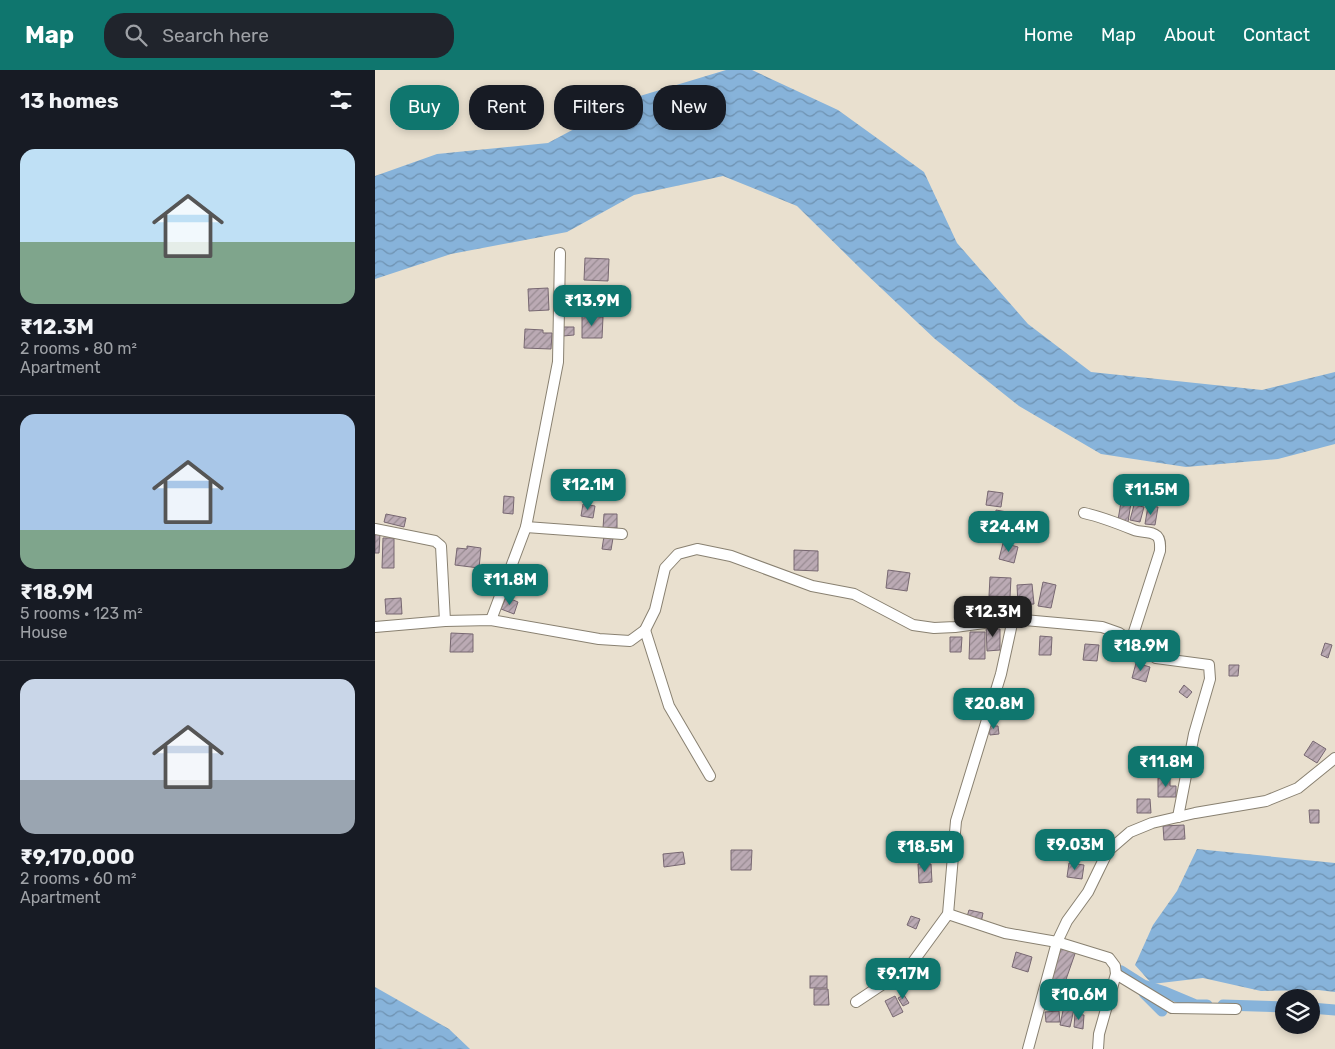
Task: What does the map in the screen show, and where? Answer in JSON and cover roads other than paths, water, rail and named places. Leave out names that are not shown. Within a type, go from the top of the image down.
[{"type":"street","points":[[491,620],[526,528],[558,362],[560,253]]},
{"type":"street","points":[[1084,513],[1102,517],[1134,530],[1149,532],[1157,536],[1160,541],[1160,551],[1131,641]]},
{"type":"street","points":[[526,528],[622,534]]},
{"type":"street","points":[[375,529],[435,541],[441,546],[445,621]]},
{"type":"street","points":[[375,627],[445,621],[491,620],[599,639],[630,641],[645,630],[655,610],[665,568],[678,554],[697,549],[731,556],[812,586],[854,594],[913,625],[941,628],[1013,619],[1102,627],[1119,633],[1156,658],[1209,665],[1209,679],[1195,734],[1178,817]]},
{"type":"street","points":[[857,1002],[910,966],[948,914],[956,821],[1001,674],[1013,619]]},
{"type":"street","points":[[645,630],[669,706],[709,776]]},
{"type":"street","points":[[1028,1049],[1057,942],[1067,921],[1088,892],[1108,851],[1130,832],[1152,823],[1266,801],[1298,788],[1335,758]]},
{"type":"street","points":[[948,914],[1005,933],[1057,942],[1109,958],[1115,966],[1116,974],[1099,1034],[1097,1049]]},
{"type":"street","points":[[1116,974],[1173,1008],[1236,1009]]},
{"type":"water","points":[[726,70],[752,70],[838,110],[924,172],[957,243],[1028,324],[1091,372],[1262,390],[1335,372],[1335,444],[1278,459],[1186,467],[1101,454],[1019,406],[935,339],[797,206],[723,176],[634,195],[567,232],[451,254],[375,279],[375,176],[437,154],[548,143],[572,130],[643,130],[643,95],[653,92],[653,130],[726,130],[726,85],[676,85]]},
{"type":"water","points":[[1197,849],[1335,863],[1335,992],[1320,989],[1275,989],[1275,991],[1261,991],[1203,978],[1152,984],[1135,965],[1153,925],[1177,891]]},
{"type":"water","points":[[375,987],[449,1029],[470,1049],[375,1049]]},
{"type":"waterway","points":[[1131,981],[1121,971],[1143,985],[1196,1005],[1207,1005]]},
{"type":"waterway","points":[[1144,993],[1162,1011]]},
{"type":"waterway","points":[[1223,1005],[1275,1007]]},
{"type":"waterway","points":[[1320,1009],[1335,1010]]}]
